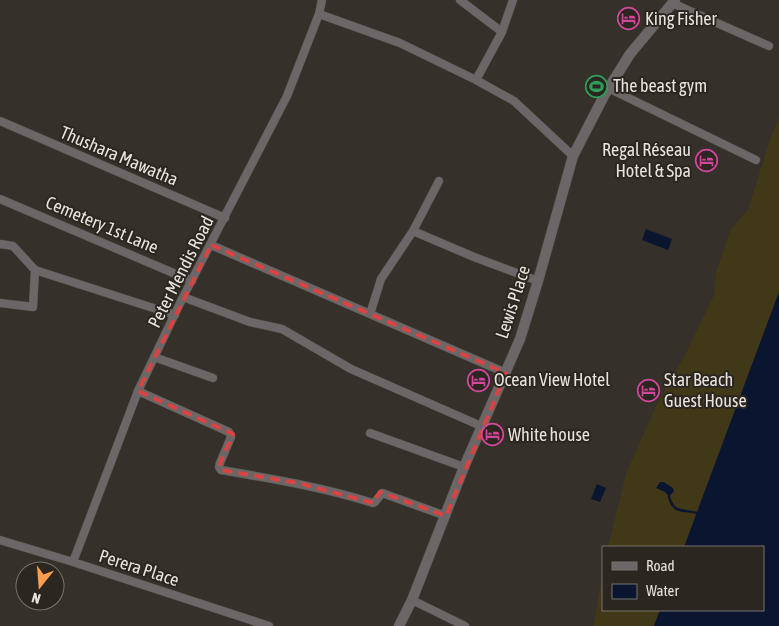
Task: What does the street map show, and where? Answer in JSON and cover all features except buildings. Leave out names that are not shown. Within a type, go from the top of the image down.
[{"type":"street","name":"Peter Mendis Road","points":[[73,562],[138,391],[183,297],[287,96],[319,14],[322,0]]},
{"type":"street","points":[[460,0],[502,32]]},
{"type":"street","points":[[476,80],[502,32],[513,0]]},
{"type":"street","points":[[673,2],[769,46]]},
{"type":"street","name":"Lewis Place","points":[[399,626],[412,600],[464,467],[520,339],[574,156],[608,88],[630,54],[673,2]]},
{"type":"street","points":[[319,14],[400,43],[514,101],[574,156]]},
{"type":"street","points":[[608,88],[756,160]]},
{"type":"street","name":"Thushara Mawatha","points":[[0,120],[225,218]]},
{"type":"street","points":[[370,314],[381,279],[413,231],[439,181]]},
{"type":"street","name":"Cemetery 1st Lane","points":[[0,199],[192,281]]},
{"type":"street","points":[[413,231],[538,281]]},
{"type":"street","points":[[0,244],[13,246],[35,270],[175,316]]},
{"type":"street","points":[[211,245],[506,373]]},
{"type":"street","points":[[0,303],[33,307],[35,270]]},
{"type":"street","points":[[183,297],[250,322],[282,329],[351,369],[482,426]]},
{"type":"street","points":[[154,358],[213,378]]},
{"type":"street","points":[[138,391],[229,432],[231,437],[219,467],[222,470],[336,491],[373,502],[382,493],[446,516]]},
{"type":"street","points":[[370,433],[464,467]]},
{"type":"street","name":"Perera Place","points":[[0,540],[268,626]]},
{"type":"street","points":[[412,600],[465,626]]},
{"type":"highlighted area","points":[[211,245],[506,373],[446,516],[380,492],[373,503],[298,483],[221,470],[220,463],[233,434],[138,391]]},
{"type":"sand","points":[[779,118],[779,292],[684,546],[608,546],[627,471],[656,406],[684,357],[714,295],[716,272],[731,229],[748,210],[770,139]]},
{"type":"sand","points":[[602,578],[602,611],[660,611],[654,626],[593,626]]},
{"type":"water","points":[[646,229],[672,239],[668,250],[642,240]]},
{"type":"water","points":[[779,292],[779,626],[654,626],[660,611],[764,611],[764,546],[684,546]]},
{"type":"water","points":[[660,482],[664,482],[673,488],[674,491],[669,497],[665,492],[656,488]]},
{"type":"water","points":[[597,484],[606,488],[600,502],[591,499]]},
{"type":"waterway","points":[[669,497],[676,508],[697,513]]},
{"type":"place","name":"King Fisher","points":[[629,19]]},
{"type":"place","name":"The beast gym","points":[[597,86]]},
{"type":"place","name":"Regal Réseau Hotel & Spa","points":[[707,160]]},
{"type":"place","name":"Ocean View Hotel","points":[[478,380]]},
{"type":"place","name":"Star Beach Guest House","points":[[648,390]]},
{"type":"place","name":"White house","points":[[492,435]]}]
